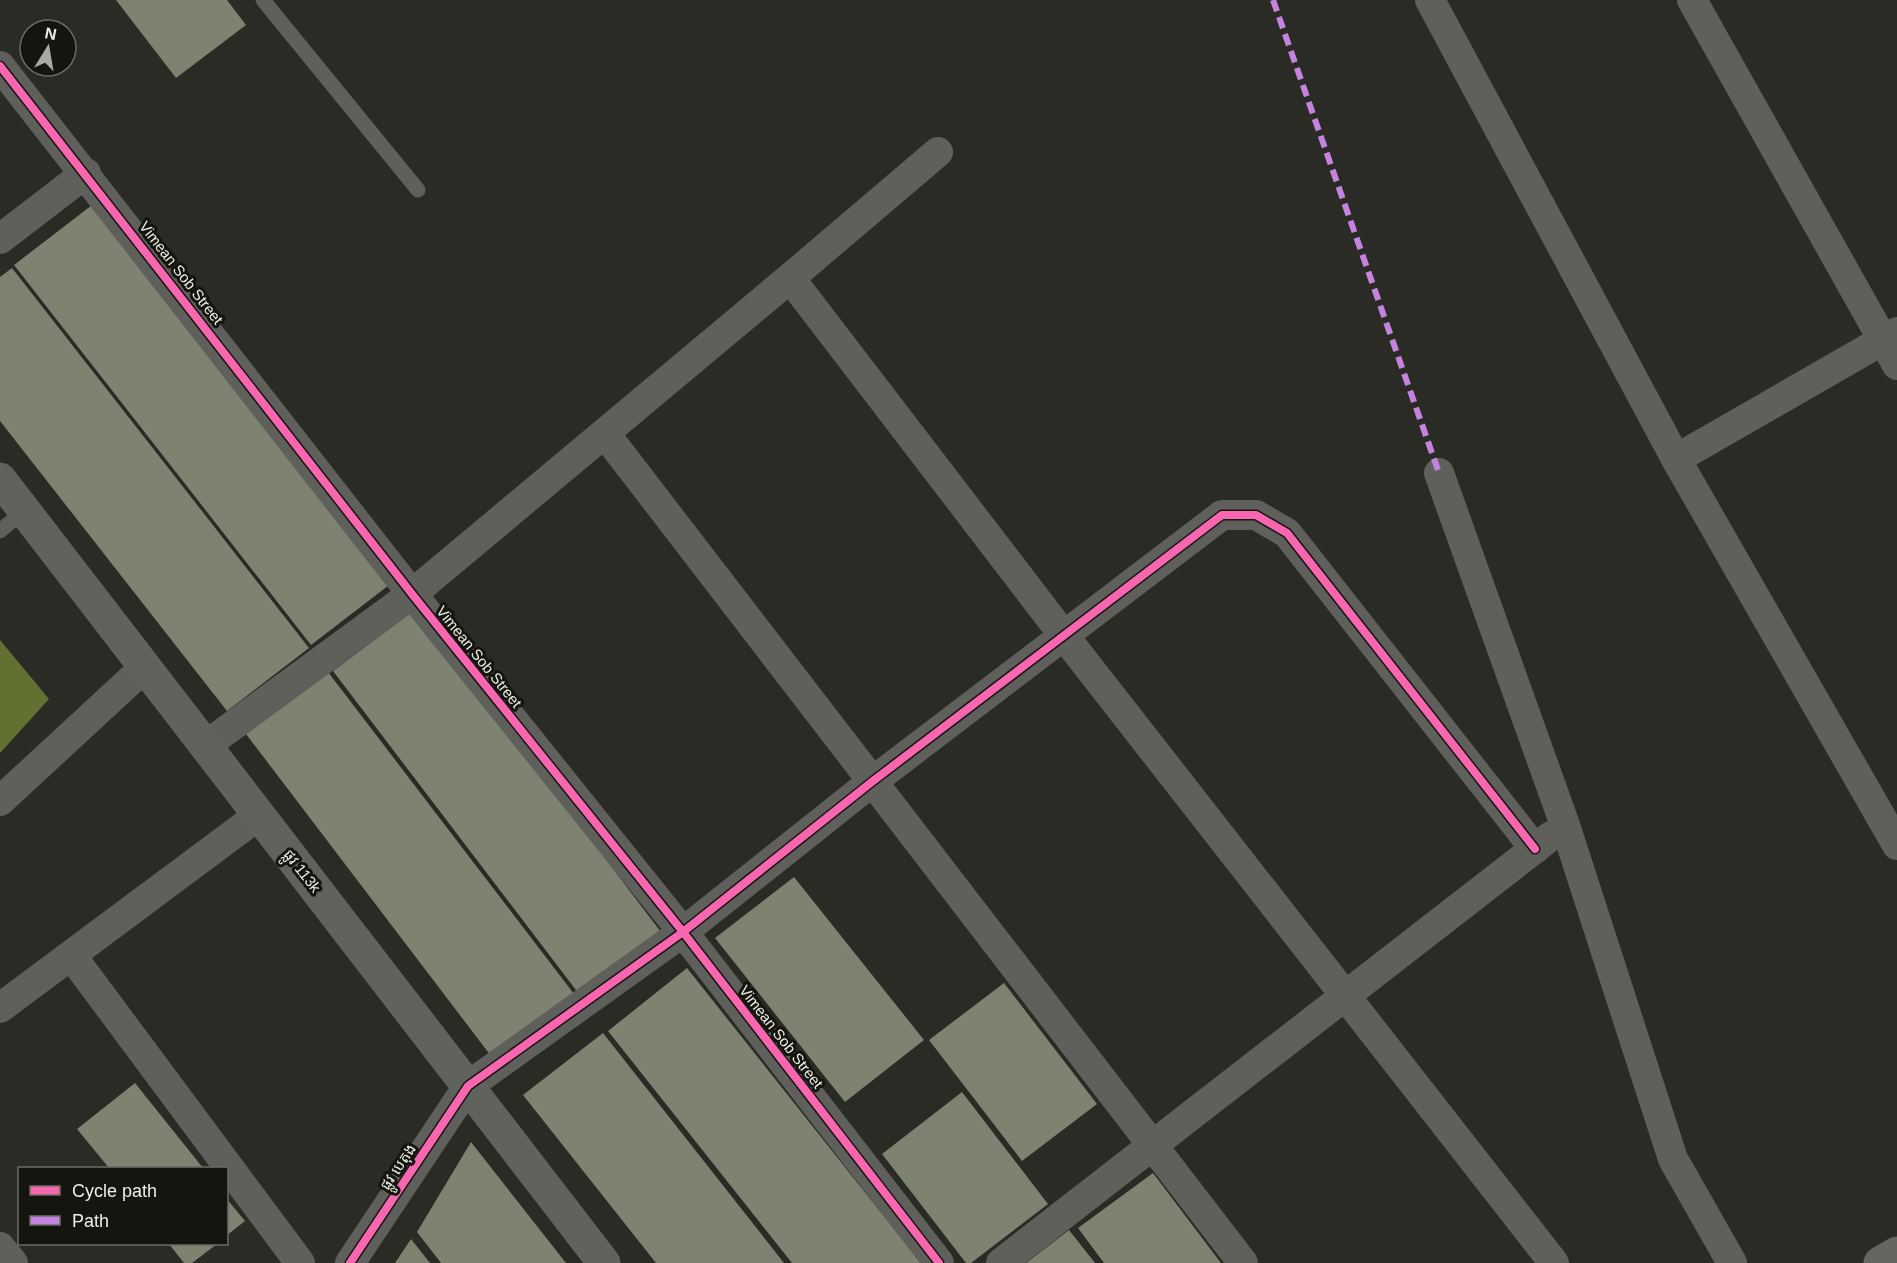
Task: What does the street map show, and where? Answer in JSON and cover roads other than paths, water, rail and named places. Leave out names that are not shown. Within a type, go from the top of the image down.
[{"type":"highway","points":[[1880,1263],[1897,1253]]},
{"type":"street","points":[[1430,0],[1676,459],[1897,845]]},
{"type":"street","points":[[1676,459],[1892,346],[1692,0]]},
{"type":"street","name":"Vimean Sob Street","points":[[0,66],[86,173],[412,594],[683,932],[939,1263]]},
{"type":"street","points":[[205,746],[412,594],[606,435],[938,152]]},
{"type":"street","points":[[0,239],[86,173]]},
{"type":"street","points":[[790,278],[1065,637],[1554,1263]]},
{"type":"street","points":[[606,435],[1152,1148],[1243,1263]]},
{"type":"street","points":[[1439,473],[1565,825],[1673,1159],[1732,1263]]},
{"type":"street","name":"ផ្លូវ 113k","points":[[0,479],[604,1263]]},
{"type":"street","points":[[468,1086],[683,932],[873,781],[1065,637],[1222,515],[1256,515],[1287,533],[1535,849]]},
{"type":"street","points":[[0,801],[145,667]]},
{"type":"street","points":[[0,1008],[259,815]]},
{"type":"street","points":[[1001,1263],[1565,825]]},
{"type":"street","points":[[71,955],[300,1263]]},
{"type":"street","name":"ផ្លូវ បេតុង","points":[[350,1263],[468,1086]]},
{"type":"street","points":[[0,1247],[13,1263]]},
{"type":"lane","points":[[263,0],[418,190]]},
{"type":"lane","points":[[0,531],[24,511]]}]
